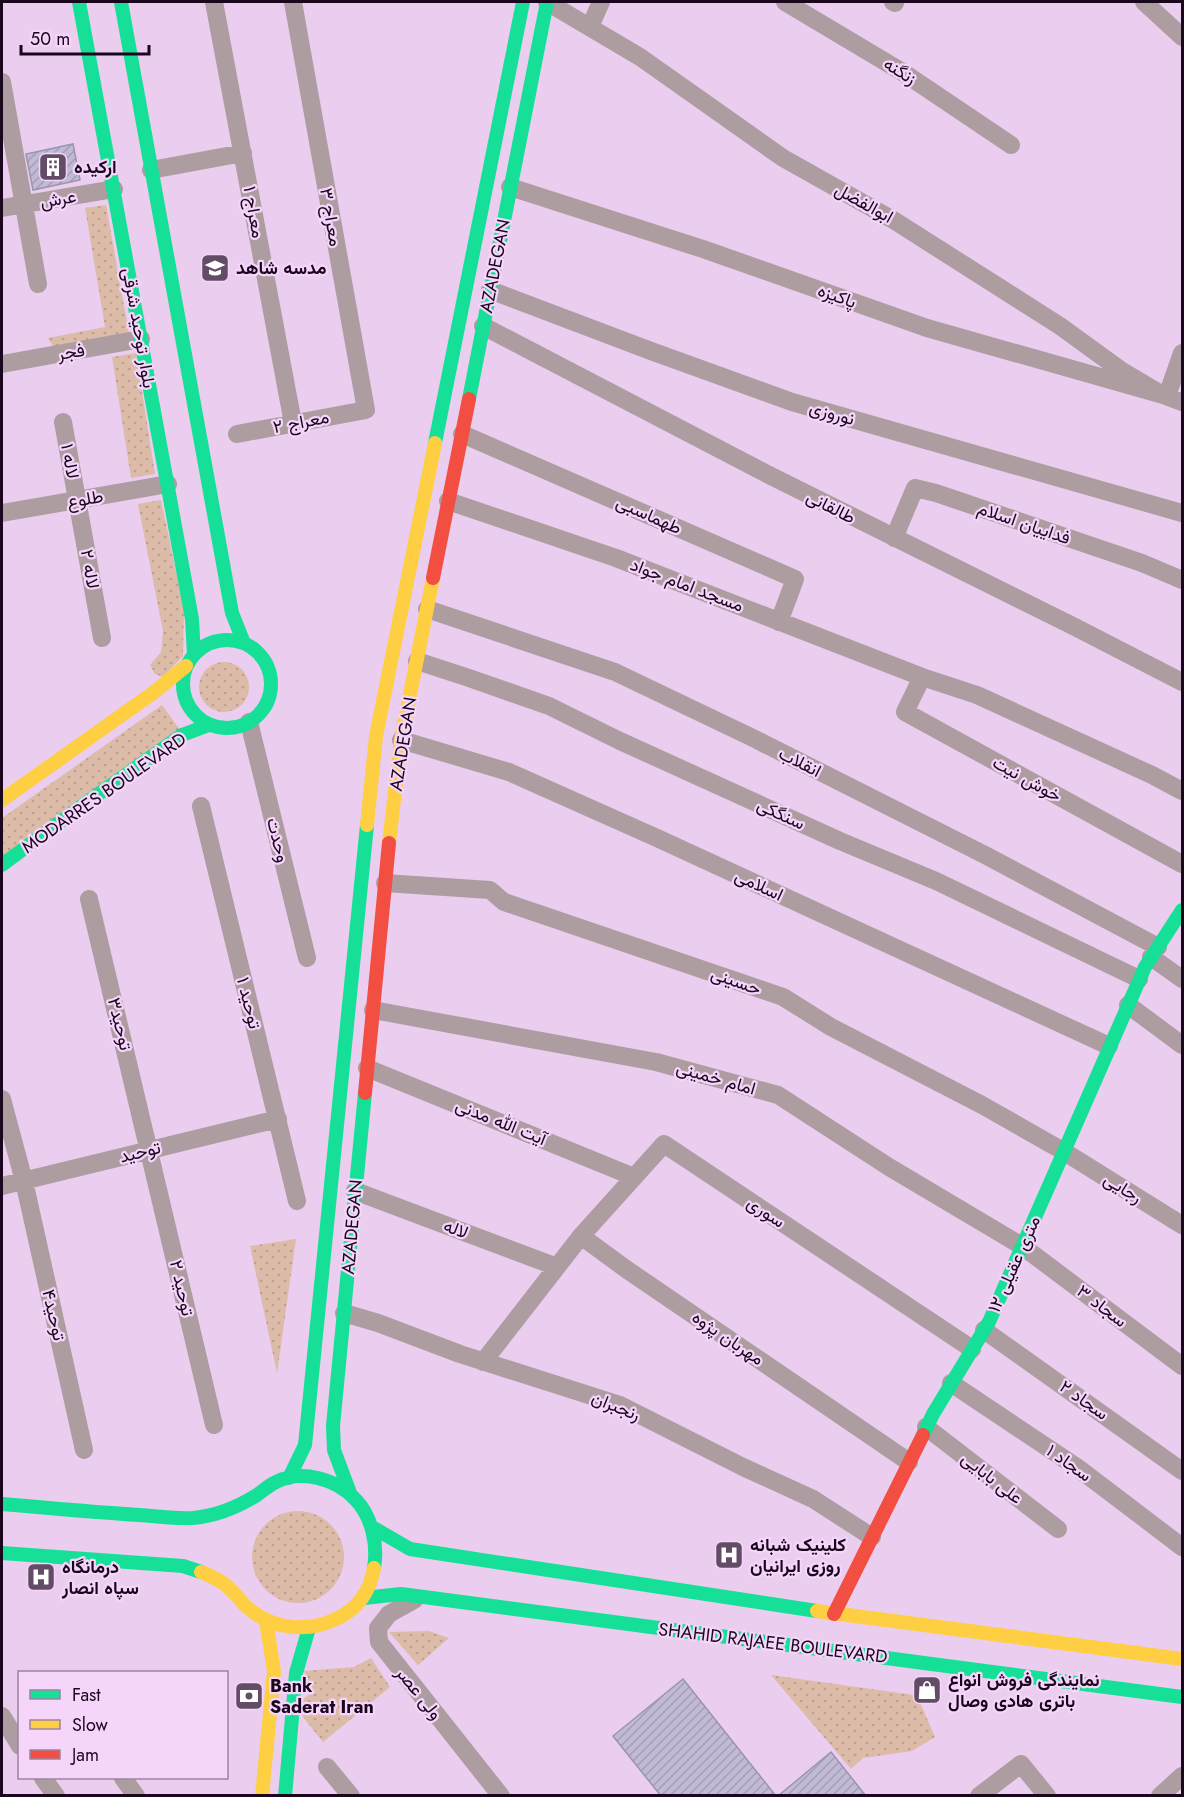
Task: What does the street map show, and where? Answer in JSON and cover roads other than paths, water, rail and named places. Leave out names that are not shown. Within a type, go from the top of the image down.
[{"type":"main road","name":"بلوار توحید شرقی","points":[[79,2],[192,619],[190,660]]},
{"type":"main road","points":[[121,2],[232,613],[244,643]]},
{"type":"main road","name":"AZADEGAN","points":[[289,1478],[305,1445],[376,736],[523,2]]},
{"type":"main road","name":"AZADEGAN","points":[[350,1493],[334,1450],[333,1426],[385,883],[401,740],[547,2]]},
{"type":"main road","points":[[2,800],[153,693],[204,646],[217,641],[231,640],[244,643],[256,651],[265,662],[270,675],[271,688],[267,702],[260,713],[249,722],[236,727],[223,728],[209,725],[197,717],[189,707],[183,687],[190,660]]},
{"type":"main road","name":"MODARRES BOULEVARD","points":[[2,865],[182,735],[209,725]]},
{"type":"main road","points":[[365,850],[388,854]]},
{"type":"main road","name":"۱۲ متری عقیلی","points":[[834,1614],[926,1427],[984,1330],[1139,979],[1182,910]]},
{"type":"main road","points":[[5,1508],[189,1518],[226,1511],[276,1482],[289,1478],[316,1478],[341,1486],[364,1510],[372,1527],[375,1567],[364,1598],[351,1611],[331,1622],[309,1628],[287,1628],[266,1621],[247,1608],[225,1584],[205,1573],[183,1566],[5,1550]]},
{"type":"main road","name":"SHAHID RAJAEE BOULEVARD","points":[[372,1527],[403,1552],[834,1614],[1182,1659]]},
{"type":"main road","points":[[389,1580],[400,1594]]},
{"type":"main road","name":"SHAHID RAJAEE BOULEVARD","points":[[364,1598],[400,1594],[1182,1697]]},
{"type":"main road","points":[[262,1796],[274,1671],[266,1621]]},
{"type":"main road","points":[[285,1796],[296,1673],[309,1628]]},
{"type":"street","name":"معراج ۱","points":[[214,2],[293,423]]},
{"type":"street","name":"معراج ۳","points":[[293,2],[366,410]]},
{"type":"street","name":"ابوالفضل","points":[[547,2],[640,57],[783,158],[895,221],[1060,326],[1122,371],[1174,399]]},
{"type":"street","points":[[590,27],[601,2]]},
{"type":"street","name":"زنگنه","points":[[785,2],[904,73],[1011,145]]},
{"type":"street","points":[[1143,2],[1182,37]]},
{"type":"street","points":[[2,82],[38,284]]},
{"type":"street","points":[[152,170],[243,153]]},
{"type":"street","name":"پاکیزه","points":[[510,187],[703,249],[927,328],[1174,399]]},
{"type":"street","name":"عرش","points":[[2,208],[114,189]]},
{"type":"street","name":"نوروزی","points":[[490,290],[792,402],[1182,513]]},
{"type":"street","name":"طالقانی","points":[[483,326],[773,477],[1182,682]]},
{"type":"street","name":"فجر","points":[[2,364],[141,339]]},
{"type":"street","points":[[1174,399],[1182,353]]},
{"type":"street","points":[[293,423],[366,410]]},
{"type":"street","name":"معراج ۲","points":[[293,423],[237,434],[366,410]]},
{"type":"street","name":"لاله ۱","points":[[63,422],[78,500]]},
{"type":"street","name":"طهماسبی","points":[[462,434],[795,579],[779,622]]},
{"type":"street","name":"طلوع","points":[[2,513],[168,484]]},
{"type":"street","name":"فداییان اسلام","points":[[894,538],[915,488],[958,500],[1142,563],[1182,580]]},
{"type":"street","name":"لاله ۲","points":[[78,500],[102,638]]},
{"type":"street","name":"مسجد امام جواد","points":[[448,501],[616,558],[922,677],[977,695],[1182,791]]},
{"type":"street","name":"انقلاب","points":[[427,609],[615,672],[753,738],[975,850],[1155,952],[1182,979]]},
{"type":"street","name":"سنگکی","points":[[417,662],[549,706],[620,741],[840,841],[936,880],[1139,979]]},
{"type":"street","name":"خوش نیت","points":[[922,677],[905,712],[1182,864]]},
{"type":"street","name":"وحدت","points":[[249,722],[307,958]]},
{"type":"street","name":"اسلامی","points":[[401,740],[509,772],[1109,1046]]},
{"type":"street","name":"توحید ۱","points":[[201,806],[297,1201]]},
{"type":"street","name":"حسینی","points":[[385,883],[490,890],[504,902],[783,997],[831,1027],[982,1105],[1063,1151]]},
{"type":"street","name":"توحید۳","points":[[90,899],[150,1150]]},
{"type":"street","points":[[1128,1005],[1182,1045]]},
{"type":"street","name":"امام خمینی","points":[[373,1010],[656,1062],[778,1095],[889,1167],[1022,1246]]},
{"type":"street","name":"آیت الله مدنی","points":[[367,1068],[634,1177]]},
{"type":"street","name":"توحید۴","points":[[2,1099],[24,1180],[84,1450]]},
{"type":"street","name":"توحید","points":[[2,1186],[278,1119]]},
{"type":"street","name":"سوری","points":[[581,1236],[664,1144],[972,1349]]},
{"type":"street","name":"توحید ۲","points":[[150,1150],[214,1425]]},
{"type":"street","name":"رجایی","points":[[1063,1151],[1182,1225]]},
{"type":"street","name":"لاله","points":[[356,1191],[557,1267]]},
{"type":"street","points":[[483,1362],[581,1236]]},
{"type":"street","name":"مهربان پژوه","points":[[581,1236],[909,1462]]},
{"type":"street","name":"سجاد ۳","points":[[1022,1246],[1182,1366]]},
{"type":"street","name":"رنجبران","points":[[344,1313],[378,1323],[483,1362],[620,1405],[743,1467],[813,1499],[872,1537]]},
{"type":"street","name":"سجاد ۲","points":[[984,1330],[1182,1472]]},
{"type":"street","name":"سجاد ۱","points":[[951,1383],[1078,1468],[1182,1547]]},
{"type":"street","name":"علی بابایی","points":[[926,1427],[1058,1529]]},
{"type":"street","name":"ولی عصر","points":[[420,1597],[389,1614],[378,1628],[379,1642],[501,1796]]},
{"type":"street","points":[[4,1726],[18,1744]]},
{"type":"street","points":[[981,1795],[1021,1764],[1047,1796]]},
{"type":"street","points":[[327,1767],[351,1796]]},
{"type":"street","points":[[1160,1796],[1182,1776]]},
{"type":"street","points":[[44,1779],[56,1796]]},
{"type":"street","points":[[124,1779],[136,1796]]},
{"type":"place","name":"ارکیده","points":[[53,167]]},
{"type":"place","name":"مدسه شاهد","points":[[215,268]]},
{"type":"place","name":"کلینیک شبانه روزی ایرانیان","points":[[729,1555]]},
{"type":"place","name":"درمانگاه سپاه انصار","points":[[41,1577]]},
{"type":"place","name":"نمایندگی فروش انواع باتری هادی وصال","points":[[927,1690]]},
{"type":"place","name":"Bank Saderat Iran","points":[[249,1696]]}]
